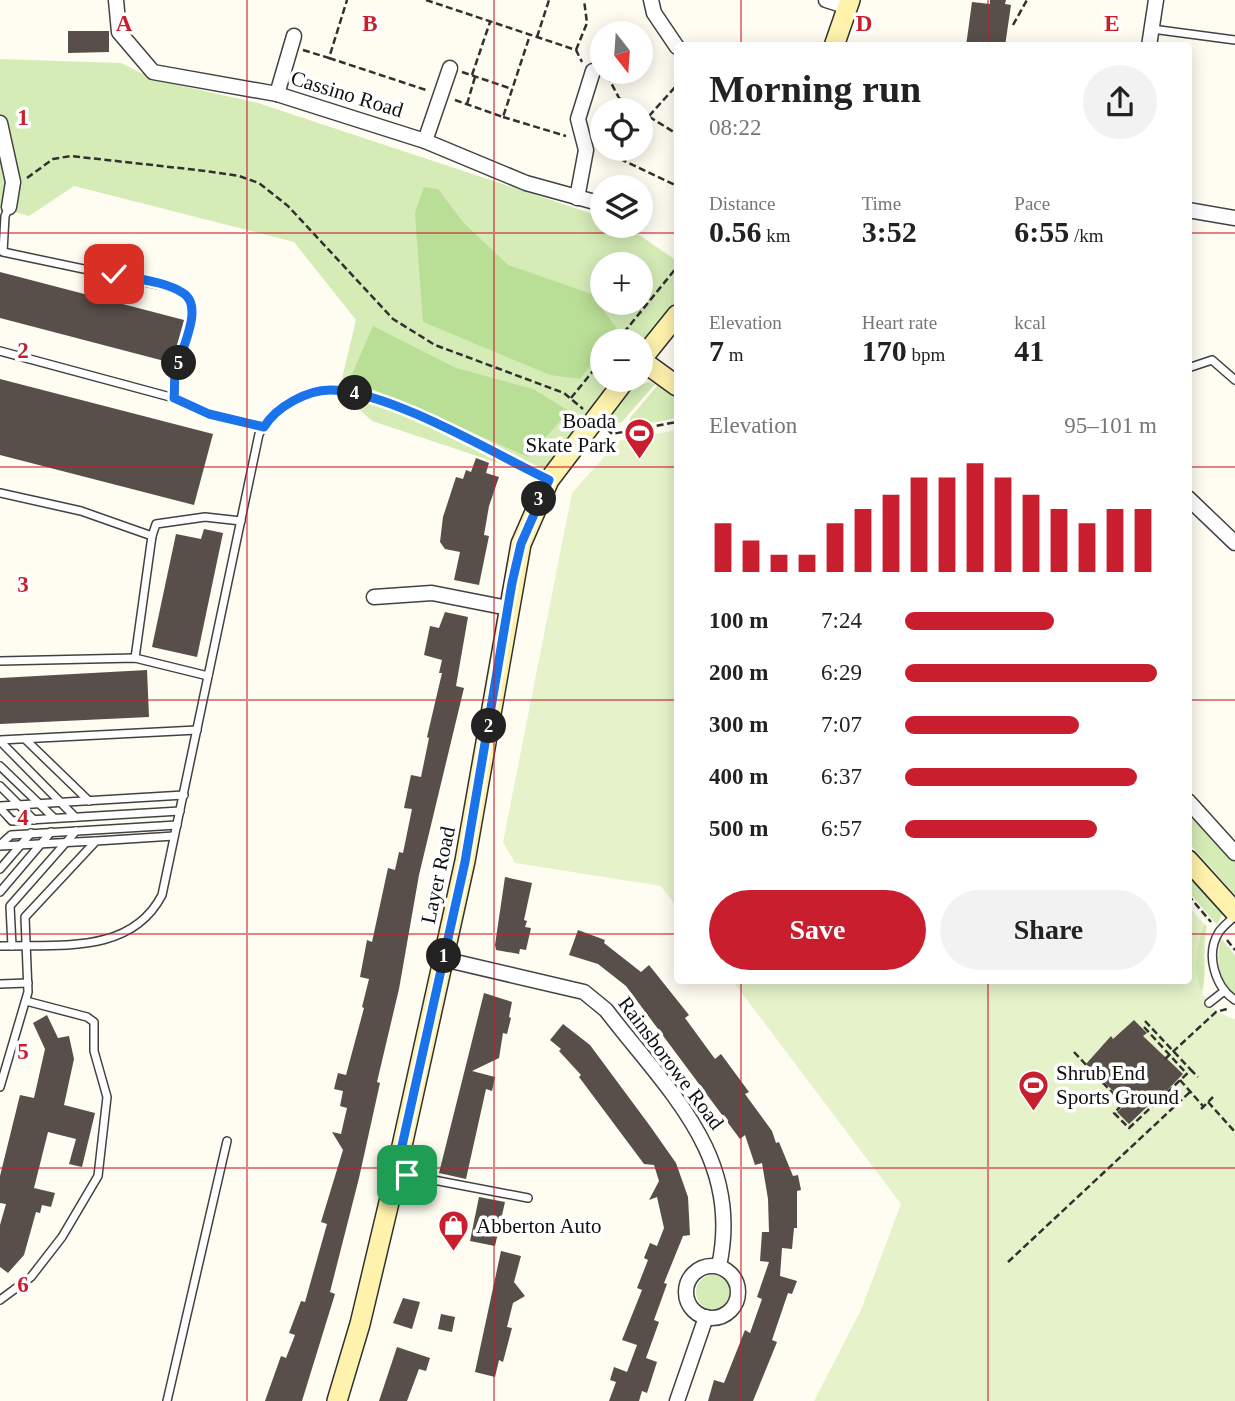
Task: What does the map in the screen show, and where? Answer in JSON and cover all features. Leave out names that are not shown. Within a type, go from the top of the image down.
[{"type":"main road","points":[[835,42],[849,3]]},
{"type":"main road","points":[[653,345],[674,319]]},
{"type":"main road","points":[[653,369],[674,384]]},
{"type":"main road","name":"Layer Road","points":[[337,1401],[360,1324],[443,959],[472,823],[521,544],[549,480],[615,392]]},
{"type":"main road","points":[[1192,865],[1235,914]]},
{"type":"street","name":"Cassino Road","points":[[116,0],[119,32],[153,72],[277,94],[425,141],[526,183],[590,201]]},
{"type":"street","points":[[651,0],[654,13],[674,43]]},
{"type":"street","points":[[826,0],[849,3]]},
{"type":"street","points":[[1150,42],[1156,0]]},
{"type":"street","points":[[277,94],[292,41]]},
{"type":"street","points":[[425,141],[450,68]]},
{"type":"street","points":[[577,198],[586,150],[578,119],[590,81]]},
{"type":"street","points":[[0,122],[13,182],[9,207]]},
{"type":"street","points":[[1192,211],[1235,218]]},
{"type":"street","points":[[1192,502],[1235,543]]},
{"type":"street","points":[[374,597],[432,593],[508,608]]},
{"type":"street","points":[[1192,805],[1235,853]]},
{"type":"street","name":"Rainsborowe Road","points":[[443,959],[584,992],[606,1010],[710,1151],[722,1188],[726,1214],[719,1266]]},
{"type":"street","points":[[711,1265],[719,1266],[733,1275],[738,1298],[729,1312],[706,1317],[692,1309],[688,1302],[686,1285],[695,1271],[711,1265]]},
{"type":"street","points":[[677,1401],[706,1317]]},
{"type":"lane","points":[[1152,29],[1235,40]]},
{"type":"lane","points":[[9,207],[5,216],[1,252],[68,263],[174,288],[186,294],[192,312],[175,374],[174,398]]},
{"type":"lane","points":[[0,351],[174,398],[209,414],[264,427]]},
{"type":"lane","points":[[1192,367],[1212,360],[1235,380]]},
{"type":"lane","points":[[0,946],[106,940],[142,924],[154,911],[162,895],[259,434],[268,419],[294,400],[329,389],[369,395],[549,480]]},
{"type":"lane","points":[[0,493],[81,511],[152,536]]},
{"type":"lane","points":[[135,658],[156,524],[205,517],[241,521]]},
{"type":"lane","points":[[0,661],[135,658],[208,676]]},
{"type":"lane","points":[[0,741],[197,730]]},
{"type":"lane","points":[[25,739],[89,801]]},
{"type":"lane","points":[[0,741],[75,817]]},
{"type":"lane","points":[[0,766],[54,818]]},
{"type":"lane","points":[[0,786],[34,820]]},
{"type":"lane","points":[[0,807],[184,795]]},
{"type":"lane","points":[[0,807],[12,821],[180,811]]},
{"type":"lane","points":[[0,846],[11,835],[177,825]]},
{"type":"lane","points":[[12,946],[10,906],[76,831]]},
{"type":"lane","points":[[0,892],[51,832]]},
{"type":"lane","points":[[0,869],[31,833]]},
{"type":"lane","points":[[0,846],[174,836]]},
{"type":"lane","points":[[0,1087],[26,1001],[28,983],[25,917],[96,841]]},
{"type":"lane","points":[[1235,914],[1219,931],[1213,948],[1218,983],[1223,992],[1235,1000]]},
{"type":"lane","points":[[0,984],[28,983]]},
{"type":"lane","points":[[1209,1003],[1223,992]]},
{"type":"lane","points":[[0,1300],[31,1277],[82,1207],[98,1176],[106,1107],[94,1051],[94,1022],[88,1017],[26,1001]]},
{"type":"lane","points":[[167,1401],[227,1142]]},
{"type":"lane","points":[[396,1173],[528,1198]]},
{"type":"path","points":[[329,58],[347,0]]},
{"type":"path","points":[[426,0],[576,50],[590,64]]},
{"type":"path","points":[[537,37],[549,0]]},
{"type":"path","points":[[576,50],[587,23],[584,0]]},
{"type":"path","points":[[1013,25],[1027,0]]},
{"type":"path","points":[[467,104],[491,22]]},
{"type":"path","points":[[503,117],[530,35]]},
{"type":"path","points":[[292,41],[329,58],[584,142],[674,185]]},
{"type":"path","points":[[450,68],[512,89]]},
{"type":"path","points":[[607,84],[618,98]]},
{"type":"path","points":[[653,112],[674,88]]},
{"type":"path","points":[[653,119],[674,132]]},
{"type":"path","points":[[13,182],[34,175],[60,156],[206,171],[239,176],[259,183],[288,206],[393,319],[435,345],[542,384],[571,399],[612,434],[674,423]]},
{"type":"path","points":[[627,329],[674,271]]},
{"type":"path","points":[[571,399],[590,375]]},
{"type":"path","points":[[1165,1059],[1216,1012],[1235,1010]]},
{"type":"path","points":[[1146,1021],[1198,1077]]},
{"type":"path","points":[[1144,1027],[1187,1074]]},
{"type":"path","points":[[1074,1052],[1123,1104],[1114,1113],[1129,1128],[1191,1070]]},
{"type":"path","points":[[1180,1080],[1202,1108],[1213,1097]]},
{"type":"path","points":[[1008,1262],[1190,1091]]},
{"type":"path","points":[[1208,1102],[1235,1132]]},
{"type":"green space","points":[[0,59],[121,63],[155,80],[258,103],[590,213],[590,238],[643,238],[674,259],[674,306],[653,337],[653,329],[590,329],[590,392],[613,392],[549,480],[372,421],[339,391],[356,320],[294,242],[74,186],[29,216],[0,208]]},
{"type":"green space","points":[[424,187],[438,189],[463,222],[508,265],[590,293],[590,315],[607,315],[617,329],[590,329],[590,365],[580,379],[550,375],[423,322],[415,213]]},
{"type":"green space","points":[[373,326],[456,368],[533,389],[569,411],[528,457],[350,379]]},
{"type":"green space","points":[[658,385],[674,397],[674,419],[629,427],[630,418]]},
{"type":"green space","points":[[629,392],[648,392],[622,422],[617,424],[607,420]]},
{"type":"green space","points":[[674,431],[674,903],[661,886],[515,863],[503,842],[572,493],[618,441]]},
{"type":"green space","points":[[1192,812],[1235,860],[1235,895],[1192,847]]},
{"type":"green space","points":[[1192,876],[1221,909],[1222,915],[1217,925],[1192,896]]},
{"type":"green space","name":"Shrub End Sports Ground","points":[[1192,910],[1204,924],[1197,952],[1198,981],[1210,1004],[1235,1019],[1235,1401],[814,1401],[861,1310],[901,1204],[735,984],[1192,984]]},
{"type":"green space","points":[[1204,924],[1207,926],[1202,993],[1196,978],[1196,968],[1197,949]]},
{"type":"green space","points":[[1221,938],[1235,955],[1235,993],[1221,976]]},
{"type":"green space","points":[[713,1275],[725,1280],[730,1292],[725,1304],[713,1309],[701,1304],[696,1292],[701,1280]]},
{"type":"building","points":[[990,0],[1006,0],[1005,4],[1011,5],[1006,42],[967,42],[972,2],[990,4]]},
{"type":"building","points":[[68,31],[109,31],[109,52],[68,53]]},
{"type":"building","points":[[0,272],[184,320],[172,363],[0,318]]},
{"type":"building","points":[[0,379],[213,434],[194,505],[0,455]]},
{"type":"building","points":[[476,458],[489,463],[486,473],[499,477],[489,506],[484,535],[489,536],[479,585],[454,580],[460,552],[445,549],[440,542],[443,517],[456,477],[463,479],[466,470],[471,472]]},
{"type":"building","points":[[204,529],[223,533],[197,657],[152,647],[176,534],[201,539]]},
{"type":"building","points":[[445,612],[468,617],[456,686],[464,688],[419,875],[399,989],[377,1082],[380,1083],[359,1178],[330,1292],[335,1294],[302,1401],[265,1401],[281,1356],[286,1358],[295,1335],[289,1333],[301,1301],[305,1302],[327,1224],[321,1222],[343,1150],[332,1132],[341,1134],[347,1108],[340,1106],[343,1091],[334,1089],[338,1073],[346,1075],[364,1008],[362,1007],[369,979],[360,977],[367,940],[372,942],[388,868],[395,870],[399,852],[403,853],[412,809],[404,808],[411,775],[421,777],[442,673],[439,673],[442,660],[424,655],[430,626],[439,628]]},
{"type":"building","points":[[147,670],[149,717],[0,724],[0,678]]},
{"type":"building","points":[[505,877],[532,883],[524,920],[527,921],[525,927],[531,928],[526,950],[520,949],[519,954],[496,950],[495,945]]},
{"type":"building","points":[[578,930],[605,940],[604,943],[641,972],[649,965],[689,1015],[685,1018],[715,1059],[721,1054],[749,1092],[745,1094],[772,1131],[776,1143],[779,1142],[793,1176],[798,1175],[801,1190],[797,1191],[797,1228],[794,1228],[792,1249],[782,1248],[780,1276],[797,1281],[792,1294],[788,1293],[772,1340],[777,1342],[753,1401],[708,1401],[714,1380],[724,1383],[745,1330],[750,1333],[762,1299],[757,1297],[769,1262],[760,1261],[762,1232],[769,1232],[768,1199],[762,1163],[755,1165],[745,1135],[740,1139],[626,986],[598,964],[569,955]]},
{"type":"building","points":[[484,993],[512,1002],[511,1018],[507,1034],[503,1033],[499,1058],[472,1071],[495,1077],[492,1091],[486,1089],[466,1179],[439,1173]]},
{"type":"building","points":[[47,1015],[58,1038],[69,1036],[74,1059],[64,1105],[95,1113],[82,1167],[69,1164],[76,1139],[48,1132],[34,1188],[55,1193],[51,1207],[42,1205],[40,1213],[36,1212],[24,1255],[8,1273],[0,1267],[0,1225],[6,1204],[0,1203],[0,1176],[20,1095],[34,1098],[45,1049],[33,1023]]},
{"type":"building","points":[[1134,1020],[1147,1033],[1143,1036],[1183,1074],[1152,1106],[1150,1104],[1129,1124],[1117,1112],[1126,1104],[1086,1064],[1111,1036],[1113,1039]]},
{"type":"building","points":[[563,1024],[590,1045],[650,1126],[676,1163],[688,1197],[690,1235],[683,1236],[664,1283],[667,1284],[654,1320],[659,1322],[646,1358],[657,1362],[647,1393],[642,1391],[639,1401],[609,1401],[616,1382],[610,1380],[614,1367],[627,1372],[637,1345],[622,1340],[642,1290],[637,1288],[648,1260],[644,1258],[650,1243],[657,1246],[664,1228],[657,1197],[649,1200],[659,1181],[654,1165],[644,1164],[579,1077],[581,1075],[559,1051],[561,1049],[550,1040]]},
{"type":"building","points":[[479,1197],[505,1202],[495,1246],[470,1241]]},
{"type":"building","points":[[501,1251],[521,1256],[514,1282],[525,1296],[513,1303],[507,1327],[512,1328],[503,1362],[499,1360],[495,1377],[475,1372]]},
{"type":"building","points":[[403,1298],[420,1302],[412,1329],[393,1323]]},
{"type":"building","points":[[441,1314],[455,1317],[452,1332],[438,1329]]},
{"type":"building","points":[[397,1347],[430,1358],[426,1371],[419,1369],[407,1401],[379,1401]]},
{"type":"place","name":"Boada Skate Park","points":[[639,460]]},
{"type":"place","name":"Shrub End Sports Ground","points":[[1033,1112]]},
{"type":"place","name":"Abberton Auto","points":[[453,1253]]},
{"type":"route","points":[[114,274],[174,288],[186,294],[191,301],[189,332],[175,374],[174,398],[209,414],[264,427],[268,419],[294,400],[329,389],[369,395],[549,480],[521,544],[512,583],[465,862],[396,1173],[407,1175]]}]
